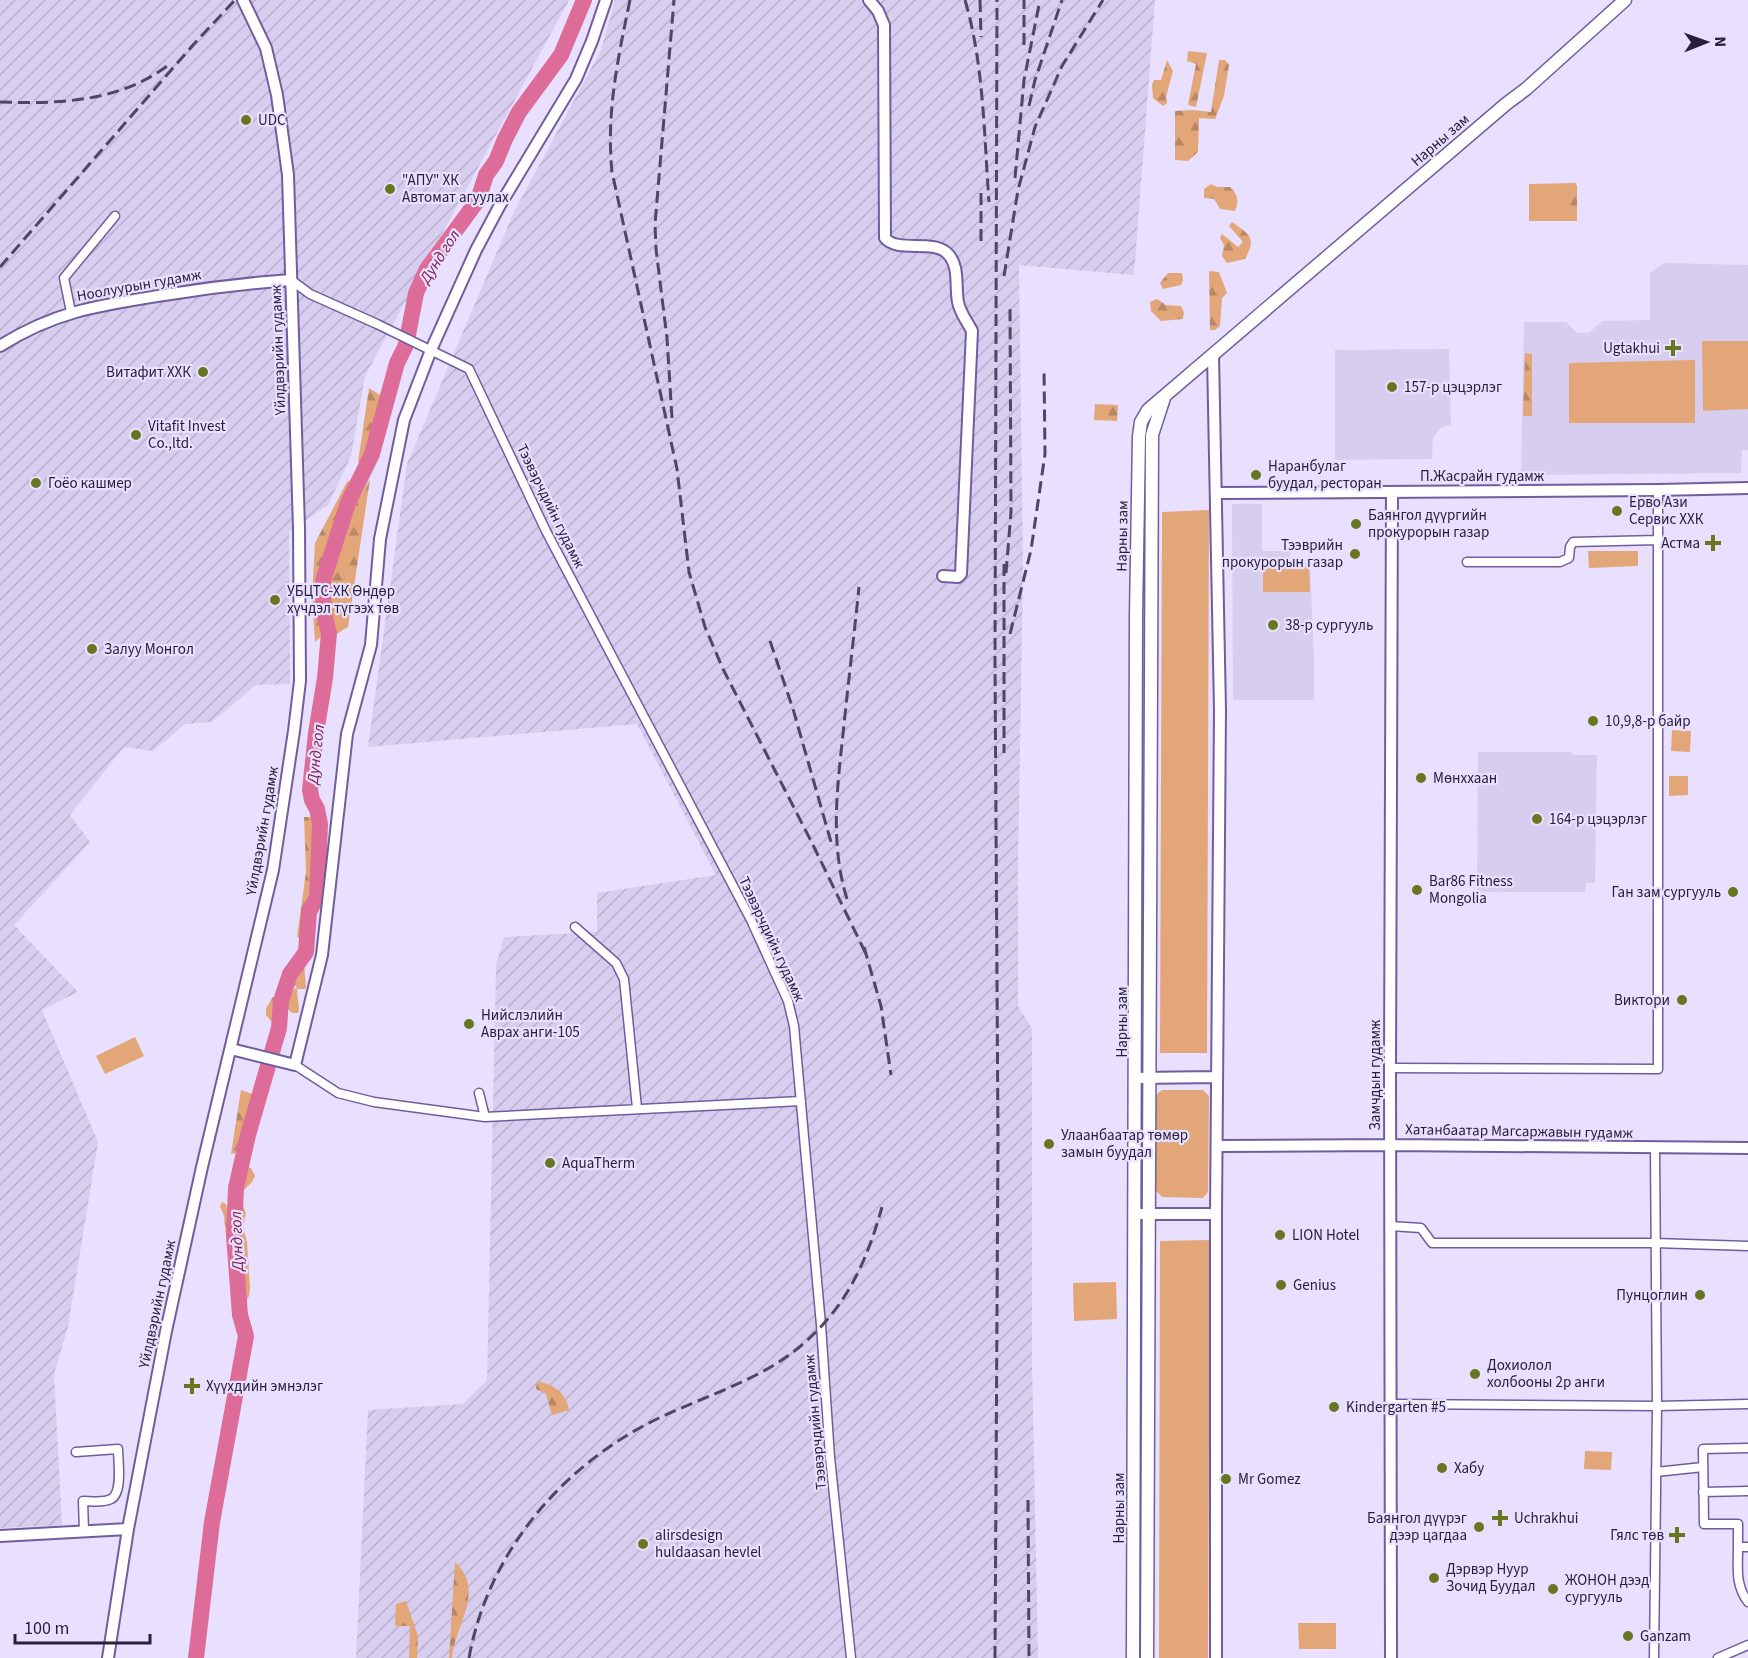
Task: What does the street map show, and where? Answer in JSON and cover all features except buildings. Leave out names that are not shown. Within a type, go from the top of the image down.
[{"type":"main road","name":"Нарны зам","points":[[1133,1658],[1143,1077],[1136,615],[1141,422],[1148,410],[1526,89],[1625,0]]},
{"type":"main road","name":"Нарны зам","points":[[1142,1214],[1147,1658]]},
{"type":"street","name":"Yйлдвэрийн гудамж","points":[[108,1658],[128,1529],[166,1331],[237,1050],[273,870],[300,681],[299,528],[288,175],[277,95],[266,48],[243,0]]},
{"type":"street","points":[[291,1064],[322,955],[347,734],[371,645],[380,538],[404,420],[428,348],[491,221],[576,79],[606,0]]},
{"type":"street","points":[[869,0],[878,11],[884,25],[885,238],[892,244],[933,247],[947,252],[953,262],[960,312],[967,319],[972,331],[961,574],[958,577],[944,576]]},
{"type":"street","points":[[71,312],[64,278],[115,216]]},
{"type":"street","name":"Ноолуурын гудамж","points":[[0,346],[46,321],[71,312],[118,301],[220,286],[291,280]]},
{"type":"street","name":"Тээвэрчдийн гудамж","points":[[291,280],[310,294],[470,369],[546,531],[751,920],[792,1012],[821,1324],[830,1457],[851,1658]]},
{"type":"street","points":[[1213,355],[1220,698],[1216,1214],[1216,1658]]},
{"type":"street","name":"П.Жасрайн гудамж","points":[[1216,494],[1748,488]]},
{"type":"street","points":[[1390,1068],[1658,1069],[1658,490]]},
{"type":"street","name":"Замчдын гудамж","points":[[1391,1658],[1392,492]]},
{"type":"street","points":[[1467,562],[1560,562],[1569,558],[1573,542],[1658,540]]},
{"type":"street","points":[[575,927],[616,963],[624,979],[637,1108]]},
{"type":"street","points":[[237,1050],[291,1064],[338,1093],[374,1102],[485,1117],[801,1101]]},
{"type":"street","points":[[1143,1077],[1217,1077]]},
{"type":"street","points":[[479,1093],[485,1117]]},
{"type":"street","name":"Хатанбаатар Магсаржавын гудамж","points":[[1217,1146],[1748,1148]]},
{"type":"street","points":[[1654,1658],[1657,1406],[1655,1148]]},
{"type":"street","points":[[1142,1214],[1216,1214]]},
{"type":"street","points":[[1390,1226],[1421,1228],[1432,1243],[1655,1243],[1748,1246]]},
{"type":"street","points":[[1391,1404],[1657,1406],[1748,1404]]},
{"type":"street","points":[[1747,1599],[1742,1594],[1738,1583],[1738,1524],[1704,1524],[1703,1449],[1748,1448]]},
{"type":"street","points":[[76,1452],[118,1449],[119,1485],[116,1496],[110,1500],[83,1502],[84,1531]]},
{"type":"street","points":[[1656,1472],[1703,1467]]},
{"type":"street","points":[[1703,1492],[1748,1491]]},
{"type":"street","points":[[0,1536],[128,1529]]},
{"type":"street","points":[[1738,1547],[1748,1548]]},
{"type":"street","points":[[1718,1658],[1748,1645]]},
{"type":"shaded area","points":[[0,0],[569,0],[365,376],[351,456],[328,505],[289,532],[290,684],[256,685],[212,722],[185,724],[153,751],[124,747],[70,815],[90,842],[14,925],[78,992],[42,1010],[98,1142],[68,1327],[54,1374],[62,1525],[0,1528]]},
{"type":"shaded area","points":[[615,0],[1155,0],[1134,275],[1019,265],[1023,568],[1018,1006],[1032,1029],[1032,1361],[1038,1658],[356,1658],[368,1410],[463,1404],[487,1380],[496,966],[504,937],[597,932],[597,893],[716,875],[637,724],[368,747],[407,464],[513,214],[601,50]]},
{"type":"shaded area","points":[[1664,263],[1748,265],[1748,450],[1742,450],[1741,473],[1521,475],[1524,322],[1566,322],[1577,333],[1588,333],[1603,321],[1650,320],[1650,273]]},
{"type":"shaded area","name":"157-р цэцэрлэг","points":[[1449,349],[1451,425],[1442,427],[1433,438],[1432,459],[1335,460],[1335,350]]},
{"type":"shaded area","name":"38-р сургууль","points":[[1232,504],[1262,504],[1262,551],[1290,551],[1289,564],[1310,564],[1314,700],[1233,700]]},
{"type":"shaded area","name":"164-р цэцэрлэг","points":[[1478,752],[1572,752],[1573,755],[1597,755],[1595,883],[1586,883],[1585,892],[1477,892]]},
{"type":"green space","points":[[1188,51],[1207,53],[1196,107],[1188,105],[1196,64],[1187,61]]},
{"type":"green space","points":[[1167,60],[1173,71],[1166,97],[1167,103],[1163,106],[1153,98],[1152,85],[1154,80],[1161,80]]},
{"type":"green space","points":[[1219,60],[1225,60],[1229,65],[1224,96],[1215,119],[1199,118],[1198,152],[1188,161],[1175,160],[1175,111],[1211,112]]},
{"type":"green space","points":[[1576,183],[1577,221],[1529,221],[1529,184]]},
{"type":"green space","points":[[1211,184],[1217,187],[1230,187],[1235,192],[1237,204],[1235,211],[1220,209],[1214,199],[1204,198],[1204,189]]},
{"type":"green space","points":[[1569,185],[1577,185],[1577,214],[1569,214]]},
{"type":"green space","points":[[1232,222],[1250,237],[1251,246],[1245,259],[1227,263],[1222,256],[1224,245],[1220,238],[1222,234],[1238,247],[1243,242],[1229,226]]},
{"type":"green space","points":[[1209,271],[1219,272],[1227,293],[1222,298],[1220,326],[1215,330],[1210,330]]},
{"type":"green space","points":[[1168,273],[1182,273],[1181,285],[1163,289],[1160,283]]},
{"type":"green space","points":[[1157,299],[1166,305],[1181,306],[1184,312],[1183,319],[1161,321],[1151,311],[1150,302]]},
{"type":"green space","points":[[1702,341],[1748,341],[1748,409],[1703,411]]},
{"type":"green space","points":[[1525,353],[1532,354],[1532,416],[1523,416]]},
{"type":"green space","points":[[1695,360],[1695,423],[1569,423],[1569,363]]},
{"type":"green space","points":[[369,388],[380,395],[375,431],[364,464],[358,462]]},
{"type":"green space","points":[[1095,404],[1118,405],[1117,421],[1094,420]]},
{"type":"green space","points":[[356,478],[338,522],[322,573],[319,602],[324,634],[315,642],[312,596],[315,543],[347,482]]},
{"type":"green space","points":[[370,479],[348,627],[333,636],[327,600],[330,571],[348,521]]},
{"type":"green space","points":[[1209,510],[1207,1053],[1160,1053],[1162,512]]},
{"type":"green space","points":[[1588,551],[1638,551],[1638,566],[1589,568]]},
{"type":"green space","points":[[1309,567],[1310,592],[1263,592],[1263,568]]},
{"type":"green space","points":[[1672,730],[1691,731],[1690,752],[1671,751]]},
{"type":"green space","points":[[1669,776],[1688,776],[1688,795],[1669,796]]},
{"type":"green space","points":[[304,817],[316,817],[315,887],[303,939],[297,937],[306,872]]},
{"type":"green space","points":[[304,965],[306,987],[297,989],[299,1010],[298,1013],[292,1013],[287,1007],[288,1000],[297,988],[294,984],[295,977]]},
{"type":"green space","points":[[276,996],[278,1018],[271,1021],[266,1015],[266,1008]]},
{"type":"green space","points":[[135,1037],[144,1056],[105,1074],[96,1056]]},
{"type":"green space","points":[[241,1090],[252,1094],[246,1139],[242,1152],[231,1154]]},
{"type":"green space","points":[[1162,1090],[1203,1090],[1209,1096],[1208,1192],[1203,1198],[1162,1197],[1156,1191],[1156,1095]]},
{"type":"green space","points":[[246,1167],[251,1168],[255,1176],[243,1191],[240,1191],[241,1178]]},
{"type":"green space","points":[[222,1202],[226,1204],[231,1231],[235,1291],[230,1274],[224,1216],[220,1206]]},
{"type":"green space","points":[[238,1203],[243,1206],[246,1213],[243,1227],[247,1242],[250,1288],[246,1301],[242,1299],[237,1249]]},
{"type":"green space","points":[[1210,1240],[1208,1658],[1159,1658],[1160,1241]]},
{"type":"green space","points":[[1116,1282],[1117,1319],[1074,1321],[1073,1283]]},
{"type":"green space","points":[[537,1381],[558,1390],[565,1398],[569,1410],[552,1415],[546,1394],[536,1389]]},
{"type":"green space","points":[[1585,1451],[1612,1452],[1611,1470],[1584,1469]]},
{"type":"green space","points":[[455,1562],[464,1573],[468,1584],[468,1596],[452,1658],[449,1658]]},
{"type":"green space","points":[[406,1601],[418,1636],[417,1658],[409,1658],[410,1626],[395,1626],[396,1604]]},
{"type":"green space","points":[[1298,1623],[1336,1623],[1336,1649],[1299,1649]]},
{"type":"waterway","name":"Дунд гол","points":[[196,1658],[212,1522],[246,1336],[240,1315],[234,1235],[236,1188],[248,1135],[279,1028],[281,1001],[290,974],[306,952],[309,912],[317,897],[320,824],[310,790],[329,633],[324,614],[323,581],[348,503],[372,454],[397,363],[406,345],[416,293],[427,269],[478,200],[486,175],[496,161],[519,112],[561,55],[584,0]]},
{"type":"railway","points":[[0,267],[235,0]]},
{"type":"railway","points":[[630,0],[617,64],[612,107],[612,172],[677,469],[689,572],[705,627],[723,669],[866,954]]},
{"type":"railway","points":[[672,418],[667,338],[655,224],[674,0]]},
{"type":"railway","points":[[965,0],[980,75],[989,202]]},
{"type":"railway","points":[[980,0],[981,37]]},
{"type":"railway","points":[[995,1658],[998,1140],[995,663],[997,0]]},
{"type":"railway","points":[[1024,0],[1024,45]]},
{"type":"railway","points":[[1015,178],[1024,80],[1040,0]]},
{"type":"railway","points":[[1029,106],[1035,80],[1062,0]]},
{"type":"railway","points":[[1004,276],[1018,190],[1035,127],[1062,66],[1103,0]]},
{"type":"railway","points":[[0,102],[68,101],[90,98],[132,86],[171,63]]},
{"type":"railway","points":[[981,190],[981,241]]},
{"type":"railway","points":[[1006,573],[1011,512],[1010,306]]},
{"type":"railway","points":[[1010,634],[1031,550],[1045,454],[1044,368]]},
{"type":"railway","points":[[1004,564],[1004,753]]},
{"type":"railway","points":[[847,899],[838,858],[836,817],[859,587]]},
{"type":"railway","points":[[770,641],[793,709],[831,842]]},
{"type":"railway","points":[[864,947],[881,1006],[891,1075]]},
{"type":"railway","points":[[469,1658],[479,1619],[493,1582],[512,1548],[535,1516],[562,1486],[591,1460],[624,1437],[659,1418],[748,1379],[797,1349],[828,1318],[852,1285],[869,1248],[882,1207]]},
{"type":"railway","points":[[1028,1500],[1029,1658]]},
{"type":"place","name":"UDC","points":[[246,120]]},
{"type":"place","name":"\"АПУ\" ХК Автомат агуулах","points":[[390,189]]},
{"type":"place","name":"Ugtakhui","points":[[1673,348]]},
{"type":"place","name":"Витафит ХХК","points":[[203,372]]},
{"type":"place","name":"157-р цэцэрлэг","points":[[1392,387]]},
{"type":"place","name":"Vitafit Invest Co.,ltd.","points":[[136,435]]},
{"type":"place","name":"Наранбулаг буудал, ресторан","points":[[1256,475]]},
{"type":"place","name":"Гоёо кашмер","points":[[36,483]]},
{"type":"place","name":"Ерво Ази Сервис ХХК","points":[[1617,511]]},
{"type":"place","name":"Баянгол дүүргийн прокурорын газар","points":[[1356,524]]},
{"type":"place","name":"Астма","points":[[1713,543]]},
{"type":"place","name":"Тээврийн прокурорын газар","points":[[1355,554]]},
{"type":"place","name":"УБЦТС-ХК Өндөр хүчдэл түгээх төв","points":[[275,600]]},
{"type":"place","name":"38-р сургууль","points":[[1273,625]]},
{"type":"place","name":"Залуу Монгол","points":[[92,649]]},
{"type":"place","name":"10,9,8-р байр","points":[[1593,721]]},
{"type":"place","name":"Мөнххаан","points":[[1421,778]]},
{"type":"place","name":"164-р цэцэрлэг","points":[[1537,819]]},
{"type":"place","name":"Bar86 Fitness Mongolia","points":[[1417,890]]},
{"type":"place","name":"Ган зам сургууль","points":[[1733,892]]},
{"type":"place","name":"Виктори","points":[[1682,1000]]},
{"type":"place","name":"Нийслэлийн Аврах анги-105","points":[[469,1024]]},
{"type":"place","name":"Улаанбаатар төмөр замын буудал","points":[[1049,1144]]},
{"type":"place","name":"AquaTherm","points":[[550,1163]]},
{"type":"place","name":"LION Hotel","points":[[1280,1235]]},
{"type":"place","name":"Genius","points":[[1281,1285]]},
{"type":"place","name":"Пунцоглин","points":[[1700,1295]]},
{"type":"place","name":"Дохиолол холбооны 2р анги","points":[[1475,1374]]},
{"type":"place","name":"Хүүхдийн эмнэлэг","points":[[192,1386]]},
{"type":"place","name":"Kindergarten #5","points":[[1334,1407]]},
{"type":"place","name":"Хабу","points":[[1442,1468]]},
{"type":"place","name":"Mr Gomez","points":[[1226,1479]]},
{"type":"place","name":"Uchrakhui","points":[[1500,1518]]},
{"type":"place","name":"Баянгол дүүрэг дээр цагдаа","points":[[1479,1527]]},
{"type":"place","name":"Гялс төв","points":[[1677,1535]]},
{"type":"place","name":"alirsdesign huldaasan hevlel","points":[[643,1544]]},
{"type":"place","name":"Дэрвэр Нуур Зочид Буудал","points":[[1434,1578]]},
{"type":"place","name":"ЖОНОН дээд сургууль","points":[[1553,1589]]},
{"type":"place","name":"Ganzam","points":[[1628,1636]]}]
